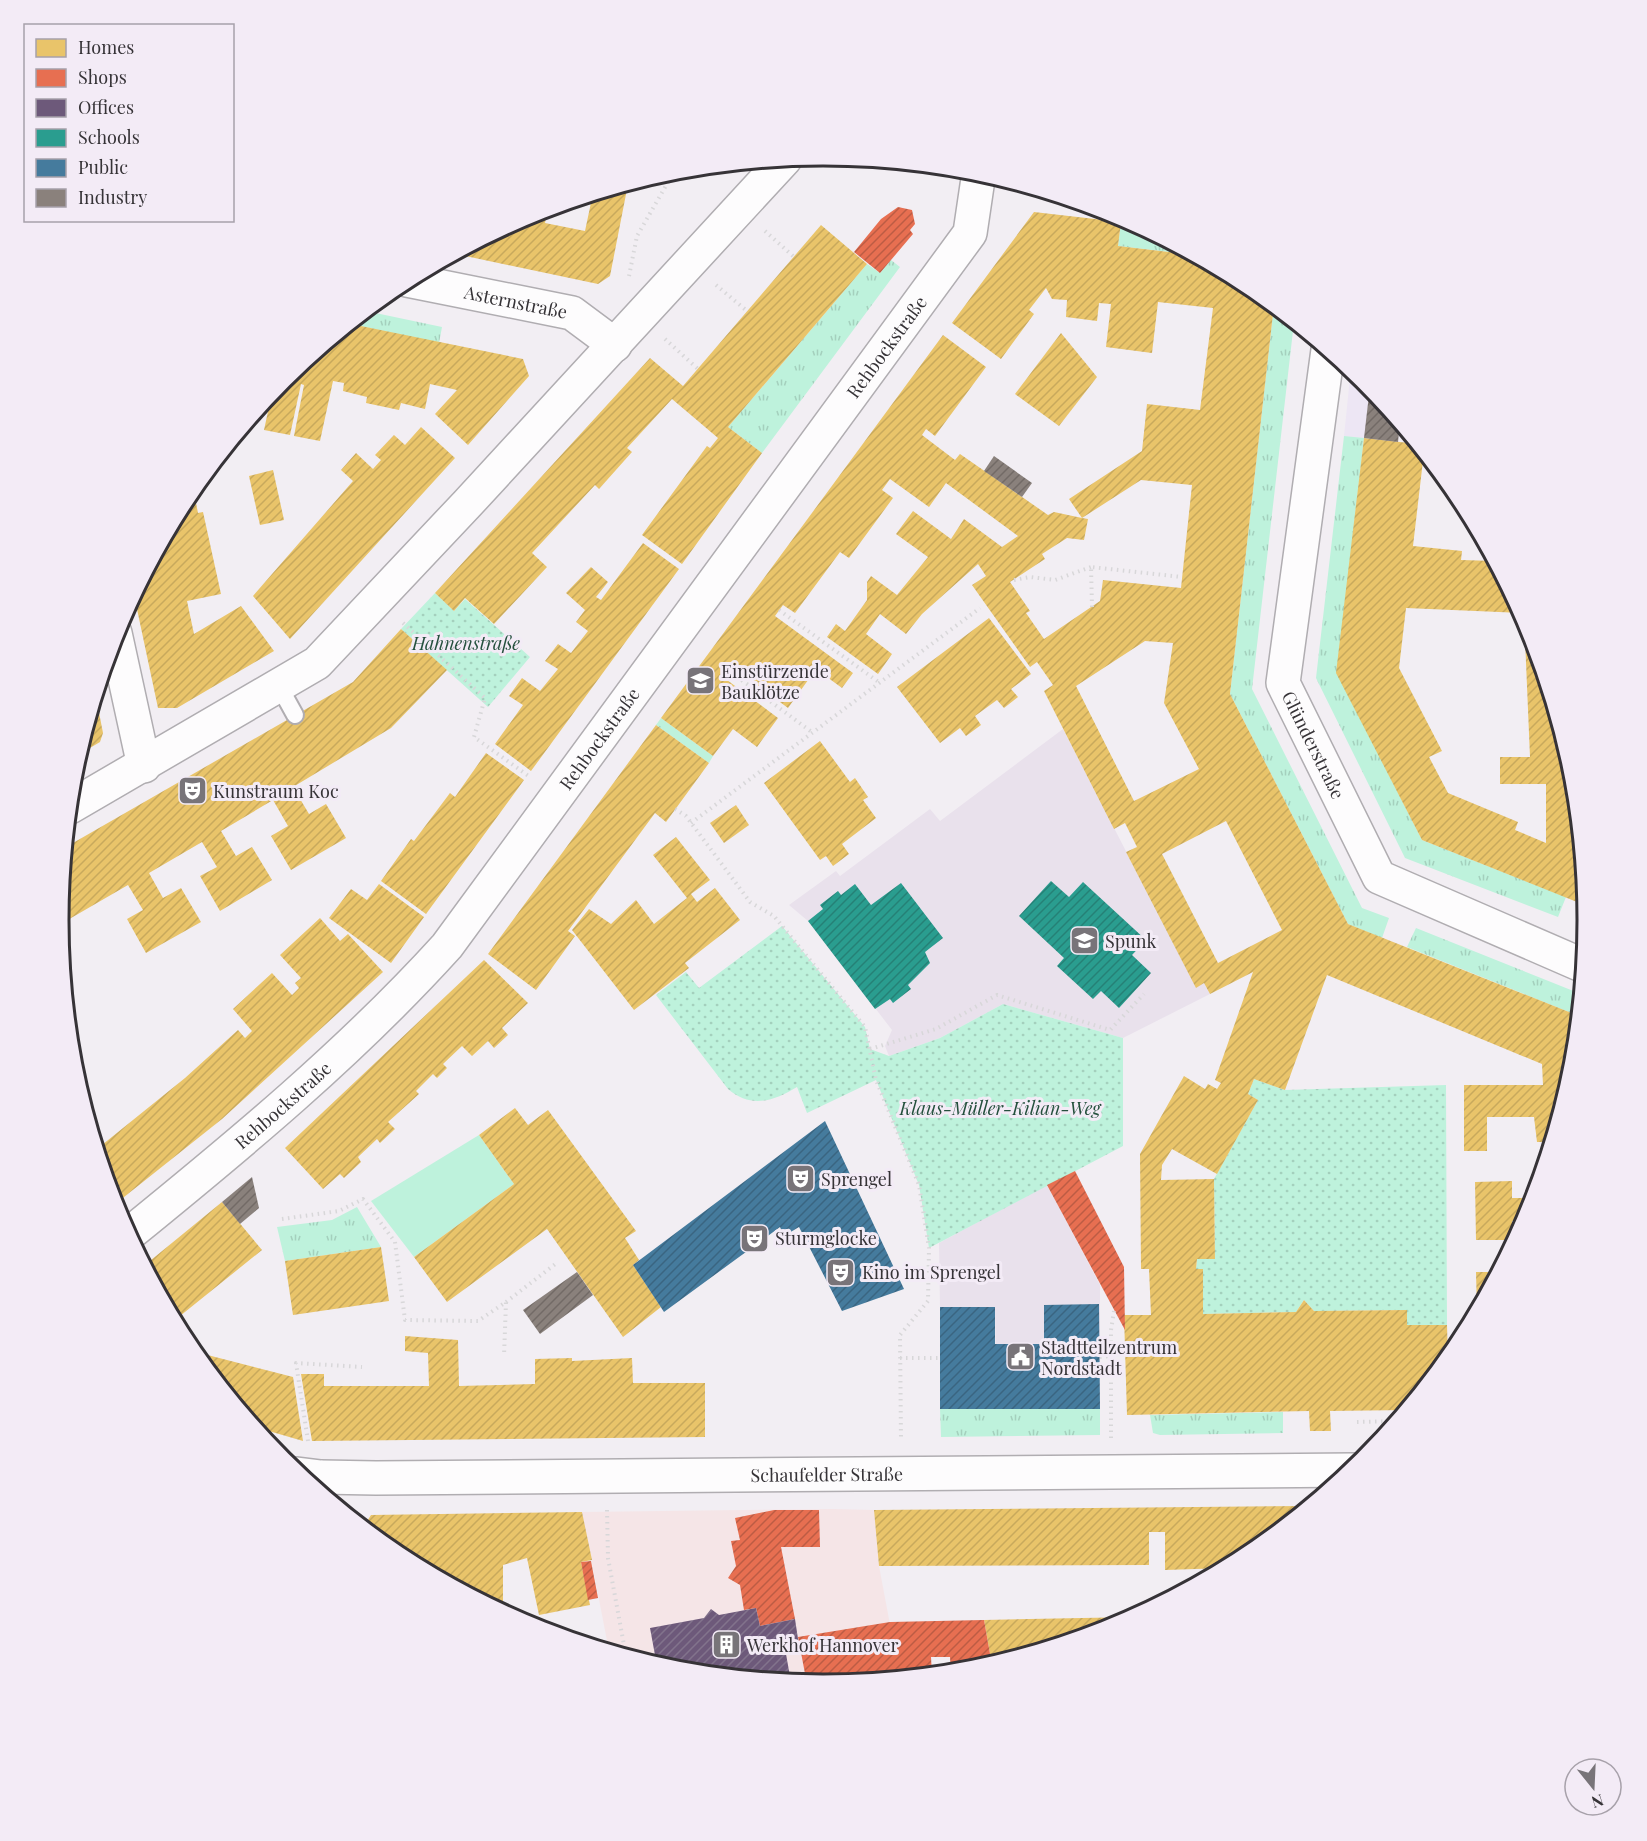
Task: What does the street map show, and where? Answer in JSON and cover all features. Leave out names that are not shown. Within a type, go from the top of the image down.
[{"type":"street","points":[[78,802],[317,663],[378,601],[777,168]]},
{"type":"street","name":"Rehbockstraße","points":[[135,1228],[245,1140],[408,988],[447,946],[970,233],[978,182]]},
{"type":"street","name":"Asternstraße","points":[[421,283],[572,313],[615,345]]},
{"type":"street","name":"Glünderstraße","points":[[1327,359],[1283,683],[1379,877],[1576,963]]},
{"type":"street","points":[[119,651],[144,766]]},
{"type":"street","name":"Schaufelder Straße","points":[[319,1481],[1340,1470]]},
{"type":"lane","points":[[279,686],[295,715]]},
{"type":"path","points":[[628,280],[637,236],[668,182]]},
{"type":"path","points":[[690,262],[747,311]]},
{"type":"path","points":[[640,317],[698,369]]},
{"type":"path","points":[[1014,580],[1030,577],[1055,580],[1091,567],[1182,577]]},
{"type":"path","points":[[1091,567],[1092,606]]},
{"type":"path","points":[[378,601],[485,699],[474,737],[557,796]]},
{"type":"path","points":[[692,823],[980,608]]},
{"type":"path","points":[[779,610],[880,683]]},
{"type":"path","points":[[732,673],[813,733]]},
{"type":"path","points":[[675,809],[692,823],[750,902],[774,916],[865,1028],[876,1080],[919,1185],[929,1248],[928,1300],[900,1335],[901,1473]]},
{"type":"path","points":[[870,1050],[936,1029],[997,995],[1110,1030],[1144,994]]},
{"type":"path","points":[[282,1220],[339,1211],[363,1199],[395,1242],[405,1320],[478,1321],[558,1263]]},
{"type":"path","points":[[504,1356],[506,1302]]},
{"type":"path","points":[[1110,1416],[1110,1356],[1114,1311]]},
{"type":"path","points":[[1100,1356],[1110,1356]]},
{"type":"path","points":[[900,1358],[940,1358]]},
{"type":"path","points":[[313,1476],[296,1363],[362,1367]]},
{"type":"path","points":[[1357,1422],[1388,1421]]},
{"type":"path","points":[[608,1513],[608,1558],[625,1648]]},
{"type":"shaded area","points":[[1350,380],[1399,433],[1398,442],[1344,436]]},
{"type":"shaded area","points":[[1063,729],[1196,987],[1204,983],[1210,994],[1123,1038],[1003,1004],[940,1038],[889,1056],[885,1046],[892,1030],[808,921],[789,905],[836,871],[840,876],[930,809],[940,821]]},
{"type":"shaded area","points":[[1047,1185],[1100,1285],[1100,1367],[996,1368],[995,1307],[940,1307],[939,1243]]},
{"type":"shaded area","name":"Werkhof Hannover","points":[[874,1510],[879,1566],[899,1671],[824,1675],[725,1669],[676,1661],[607,1643],[582,1512]]},
{"type":"green space","points":[[1120,227],[1173,253],[1118,246]]},
{"type":"green space","points":[[891,260],[900,267],[762,453],[728,427],[867,264],[880,273]]},
{"type":"green space","points":[[376,313],[442,327],[439,343],[359,326]]},
{"type":"green space","points":[[1273,315],[1293,330],[1252,689],[1362,908],[1389,918],[1382,938],[1348,924],[1230,694]]},
{"type":"green space","points":[[1344,436],[1364,438],[1337,673],[1422,840],[1566,897],[1558,917],[1405,858],[1316,678]]},
{"type":"green space","name":"Hahnenstraße","points":[[435,593],[454,611],[465,599],[530,657],[488,707],[401,629]]},
{"type":"green space","points":[[661,718],[713,756],[709,763],[656,725]]},
{"type":"green space","name":"Klaus-Müller-Kilian-Weg","points":[[782,926],[865,1027],[870,1049],[889,1056],[940,1038],[1003,1004],[1123,1038],[1123,1146],[929,1248],[919,1185],[876,1080],[807,1113],[797,1087],[771,1099],[754,1101],[745,1099],[728,1089],[656,995],[686,972],[699,988]]},
{"type":"green space","points":[[1416,928],[1574,991],[1572,1013],[1407,947]]},
{"type":"green space","points":[[1254,1079],[1285,1090],[1446,1085],[1447,1325],[1407,1325],[1406,1310],[1314,1311],[1304,1300],[1296,1312],[1203,1314],[1203,1270],[1196,1269],[1197,1259],[1215,1259],[1214,1179],[1258,1100],[1248,1094]]},
{"type":"green space","points":[[479,1135],[514,1184],[414,1257],[371,1201]]},
{"type":"green space","points":[[357,1207],[381,1247],[285,1261],[277,1227],[332,1220]]},
{"type":"green space","points":[[940,1409],[1100,1409],[1100,1435],[941,1437]]},
{"type":"green space","points":[[1283,1412],[1283,1433],[1160,1435],[1153,1433],[1150,1415]]},
{"type":"building: Homes","points":[[626,192],[610,276],[598,284],[467,256],[546,219],[545,223],[585,231],[591,203]]},
{"type":"building: Homes","points":[[1034,212],[1104,220],[1112,223],[1120,227],[1118,246],[1173,253],[1243,293],[1273,315],[1230,694],[1348,924],[1572,1013],[1564,1068],[1544,1143],[1537,1142],[1534,1117],[1487,1117],[1487,1151],[1464,1151],[1464,1085],[1543,1085],[1542,1064],[1327,975],[1285,1090],[1254,1079],[1248,1094],[1258,1100],[1217,1174],[1172,1149],[1162,1165],[1161,1180],[1214,1179],[1215,1259],[1197,1259],[1196,1269],[1203,1269],[1203,1314],[1296,1312],[1304,1300],[1314,1311],[1407,1310],[1407,1325],[1447,1325],[1448,1345],[1397,1410],[1330,1411],[1331,1431],[1310,1431],[1309,1411],[1127,1415],[1124,1315],[1151,1315],[1149,1269],[1141,1269],[1140,1154],[1184,1076],[1205,1089],[1208,1084],[1217,1089],[1221,1083],[1215,1080],[1253,972],[1210,994],[1204,983],[1196,988],[1126,852],[1137,847],[1125,823],[1114,829],[1044,691],[1053,685],[1037,662],[1030,667],[972,585],[986,576],[978,564],[922,614],[906,634],[880,614],[866,634],[892,654],[878,674],[827,637],[836,624],[845,631],[867,600],[867,582],[871,576],[897,595],[928,557],[896,534],[913,511],[951,539],[964,519],[1002,547],[1018,536],[946,483],[929,507],[890,479],[882,490],[893,498],[849,558],[840,552],[795,613],[783,605],[775,616],[853,673],[842,688],[816,669],[788,708],[735,669],[727,680],[778,718],[757,747],[733,729],[713,756],[661,718],[943,335],[986,367],[935,436],[926,429],[922,435],[955,460],[960,454],[1048,515],[1054,512],[1082,518],[1069,499],[1142,451],[1147,404],[1200,410],[1213,308],[1158,302],[1152,353],[1106,347],[1111,304],[1099,303],[1097,321],[1066,317],[1067,300],[1052,299],[1046,288],[1029,310],[1034,314],[1001,359],[952,323]],"holes":[[[1141,480],[1192,485],[1181,588],[1103,580],[1100,601],[1044,639],[1026,613],[1030,611],[1010,582],[1045,559],[1042,554],[1067,538],[1084,540],[1088,519],[1082,518]],[[1145,641],[1173,643],[1164,703],[1199,769],[1134,801],[1076,686]],[[1226,821],[1282,930],[1218,963],[1162,854]]]},
{"type":"building: Homes","points":[[821,225],[867,264],[728,427],[762,453],[682,564],[642,535],[707,446],[710,448],[718,438],[672,399],[627,448],[632,452],[599,489],[595,485],[532,553],[547,567],[494,624],[465,598],[454,611],[435,593],[650,358],[683,386]]},
{"type":"building: Homes","points":[[359,326],[523,359],[529,376],[468,445],[435,414],[457,390],[430,384],[425,409],[401,403],[399,410],[366,403],[367,397],[343,391],[344,383],[333,381],[320,441],[294,436],[304,385],[301,384],[290,435],[264,430],[268,410],[326,353]]},
{"type":"building: Homes","points":[[1061,333],[1097,377],[1059,426],[1015,394]]},
{"type":"building: Homes","points":[[421,427],[455,458],[290,639],[253,596],[353,481],[341,470],[356,453],[373,469],[381,460],[375,455],[394,435],[405,445]]},
{"type":"building: Homes","points":[[1364,438],[1407,443],[1423,462],[1413,546],[1462,551],[1461,560],[1486,561],[1512,613],[1406,608],[1399,668],[1442,751],[1429,757],[1448,793],[1518,822],[1515,830],[1546,843],[1546,784],[1500,784],[1500,757],[1530,757],[1525,643],[1538,678],[1564,773],[1572,822],[1577,902],[1422,840],[1336,673]]},
{"type":"building: Homes","points":[[273,470],[284,520],[260,525],[249,476]]},
{"type":"building: Homes","points":[[196,501],[198,513],[203,512],[221,594],[187,601],[194,634],[241,606],[274,651],[177,708],[158,708],[137,609],[170,543]]},
{"type":"building: Homes","points":[[643,543],[679,569],[531,771],[495,744],[523,705],[509,696],[522,678],[540,691],[558,669],[545,661],[558,644],[571,653],[588,631],[576,622],[585,610],[566,593],[591,567],[608,582],[596,597],[601,600]]},
{"type":"building: Homes","points":[[989,618],[1031,674],[1011,689],[1018,697],[1004,708],[997,700],[975,716],[981,725],[966,736],[960,728],[940,743],[897,687]]},
{"type":"building: Homes","points":[[401,629],[447,670],[391,728],[293,787],[309,814],[326,804],[346,838],[291,870],[271,836],[288,826],[273,800],[221,831],[236,856],[252,847],[272,880],[220,911],[200,876],[217,867],[202,842],[149,873],[163,898],[181,888],[201,922],[146,953],[127,919],[143,910],[128,885],[69,919],[73,843],[353,682]]},
{"type":"building: Homes","points":[[99,712],[103,733],[100,742],[89,748]]},
{"type":"building: Homes","points":[[656,725],[709,763],[666,822],[655,813],[568,931],[575,936],[536,990],[488,954]]},
{"type":"building: Homes","points":[[820,741],[850,782],[855,778],[868,797],[863,800],[876,818],[842,844],[849,854],[833,866],[826,856],[820,860],[764,783]]},
{"type":"building: Homes","points":[[486,753],[524,780],[426,914],[381,881],[411,839],[414,841],[450,793],[455,797]]},
{"type":"building: Homes","points":[[736,805],[749,825],[724,843],[710,823]]},
{"type":"building: Homes","points":[[676,837],[710,880],[691,894],[697,902],[715,888],[740,920],[685,963],[689,968],[634,1010],[572,930],[589,909],[611,924],[636,900],[654,924],[687,898],[653,855]]},
{"type":"building: Homes","points":[[379,884],[424,917],[391,963],[329,918],[351,889],[367,900]]},
{"type":"building: Homes","points":[[320,918],[340,941],[348,934],[383,972],[222,1119],[122,1199],[103,1144],[185,1078],[238,1030],[245,1038],[252,1031],[233,1009],[272,973],[292,995],[299,988],[295,983],[301,978],[280,955]]},
{"type":"building: Homes","points":[[484,960],[528,1003],[502,1028],[508,1035],[494,1048],[488,1041],[472,1056],[462,1046],[443,1064],[447,1068],[437,1078],[433,1074],[416,1091],[419,1094],[388,1122],[395,1129],[380,1143],[377,1139],[358,1157],[361,1162],[344,1178],[340,1174],[323,1189],[285,1148]]},
{"type":"building: Homes","points":[[515,1108],[528,1125],[548,1110],[636,1231],[625,1238],[639,1260],[633,1265],[661,1307],[623,1337],[547,1229],[447,1302],[414,1257],[514,1184],[479,1135]]},
{"type":"building: Homes","points":[[1512,1181],[1512,1198],[1525,1198],[1515,1221],[1512,1221],[1512,1228],[1507,1240],[1476,1240],[1475,1182]]},
{"type":"building: Homes","points":[[222,1202],[262,1250],[181,1315],[150,1261]]},
{"type":"building: Homes","points":[[381,1247],[389,1301],[293,1315],[285,1261]]},
{"type":"building: Homes","points":[[1476,1272],[1491,1272],[1477,1298]]},
{"type":"building: Homes","points":[[405,1336],[458,1340],[459,1386],[535,1384],[535,1359],[572,1358],[572,1361],[632,1358],[633,1383],[705,1383],[705,1437],[312,1441],[301,1374],[324,1374],[324,1386],[429,1386],[428,1353],[405,1351]]},
{"type":"building: Homes","points":[[207,1355],[293,1377],[303,1441],[268,1431]]},
{"type":"building: Homes","points":[[1299,1506],[1243,1548],[1210,1569],[1165,1570],[1165,1532],[1149,1532],[1149,1565],[879,1566],[874,1510]]},
{"type":"building: Homes","points":[[582,1512],[592,1560],[581,1562],[590,1605],[539,1615],[527,1558],[503,1565],[503,1603],[446,1574],[404,1548],[367,1521],[371,1515]]},
{"type":"building: Homes","points":[[1113,1617],[1066,1635],[990,1656],[984,1620]]},
{"type":"building: Shops","points":[[898,207],[912,210],[915,224],[910,230],[913,234],[880,273],[854,252],[881,219]]},
{"type":"building: Shops","points":[[1075,1171],[1124,1267],[1125,1330],[1047,1185]]},
{"type":"building: Shops","points":[[774,1510],[819,1510],[820,1547],[781,1547],[795,1619],[760,1626],[756,1608],[744,1610],[740,1585],[728,1578],[736,1566],[731,1541],[740,1540],[735,1518]]},
{"type":"building: Shops","points":[[591,1561],[598,1598],[588,1600],[581,1562]]},
{"type":"building: Shops","points":[[984,1620],[990,1656],[950,1664],[950,1657],[931,1657],[932,1667],[922,1669],[805,1674],[798,1637],[890,1622]]},
{"type":"building: Offices","name":"Werkhof Hannover","points":[[756,1608],[760,1626],[795,1619],[800,1652],[786,1654],[790,1674],[725,1669],[655,1656],[650,1628],[704,1618],[711,1609],[719,1615]]},
{"type":"building: Schools","points":[[1051,881],[1069,897],[1083,882],[1146,940],[1132,955],[1151,973],[1119,1008],[1101,991],[1093,999],[1057,966],[1064,958],[1019,916]]},
{"type":"building: Schools","points":[[901,883],[943,938],[925,952],[930,963],[908,985],[911,989],[893,1003],[890,999],[875,1009],[808,921],[823,909],[820,905],[838,891],[841,895],[855,884],[871,905]]},
{"type":"building: Public","name":"Sprengel","points":[[825,1121],[904,1289],[842,1311],[799,1227],[784,1236],[780,1227],[664,1312],[633,1265]]},
{"type":"building: Public","name":"Stadtteilzentrum Nordstadt","points":[[1099,1304],[1100,1409],[940,1409],[940,1307],[995,1307],[995,1344],[1044,1344],[1044,1305]]},
{"type":"building: Industry","points":[[1368,399],[1399,433],[1398,442],[1364,438]]},
{"type":"building: Industry","points":[[994,456],[1032,483],[1022,497],[984,471]]},
{"type":"building: Industry","points":[[252,1177],[259,1208],[240,1224],[222,1202]]},
{"type":"building: Industry","points":[[577,1272],[593,1295],[540,1334],[523,1310]]},
{"type":"place","name":"Einstürzende Bauklötze","points":[[700,681]]},
{"type":"place","name":"Kunstraum Koc","points":[[192,791]]},
{"type":"place","name":"Spunk","points":[[1084,941]]},
{"type":"place","name":"Sprengel","points":[[800,1179]]},
{"type":"place","name":"Sturmglocke","points":[[754,1238]]},
{"type":"place","name":"Kino im Sprengel","points":[[841,1272]]},
{"type":"place","name":"Stadtteilzentrum Nordstadt","points":[[1020,1357]]},
{"type":"place","name":"Werkhof Hannover","points":[[726,1645]]}]
